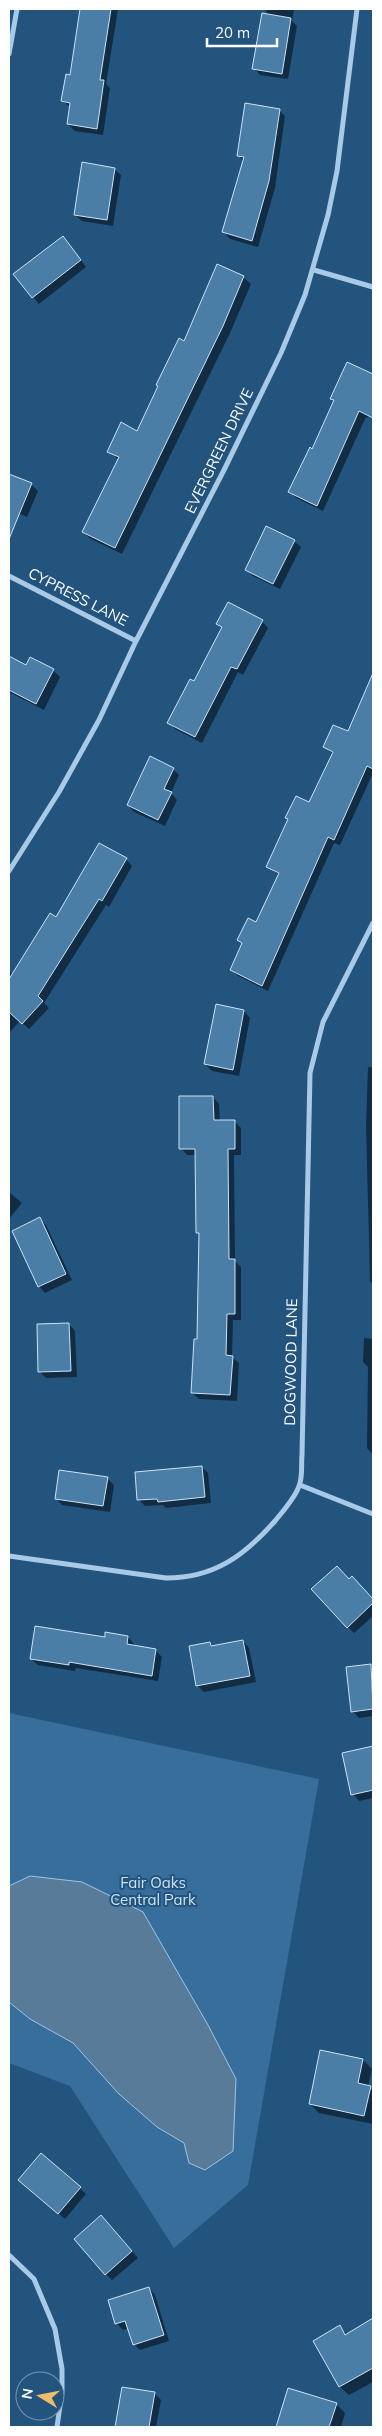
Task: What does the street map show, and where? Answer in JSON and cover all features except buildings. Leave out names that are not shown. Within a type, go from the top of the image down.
[{"type":"street","points":[[9,54],[17,9]]},
{"type":"street","name":"EVERGREEN DRIVE","points":[[9,872],[59,792],[99,720],[136,641],[224,470],[281,352],[314,270],[337,171],[356,9]]},
{"type":"street","points":[[314,270],[373,287]]},
{"type":"street","name":"CYPRESS LANE","points":[[9,576],[136,641]]},
{"type":"street","name":"DOGWOOD LANE","points":[[9,1556],[166,1578],[182,1578],[202,1574],[234,1561],[259,1539],[282,1513],[300,1485],[310,1073],[323,1022],[373,923]]},
{"type":"street","points":[[300,1485],[373,1514]]},
{"type":"street","points":[[9,2255],[34,2279],[55,2329],[62,2369],[62,2392],[57,2427]]},
{"type":"green space","name":"Fair Oaks Central Park","points":[[9,1713],[319,1779],[248,2185],[174,2248],[70,2086],[9,2063]]},
{"type":"shaded area","points":[[30,1876],[82,1882],[143,1912],[208,2025],[236,2079],[233,2151],[205,2170],[189,2163],[184,2143],[157,2127],[119,2094],[73,2043],[30,2019],[9,2002],[9,1886]]}]
